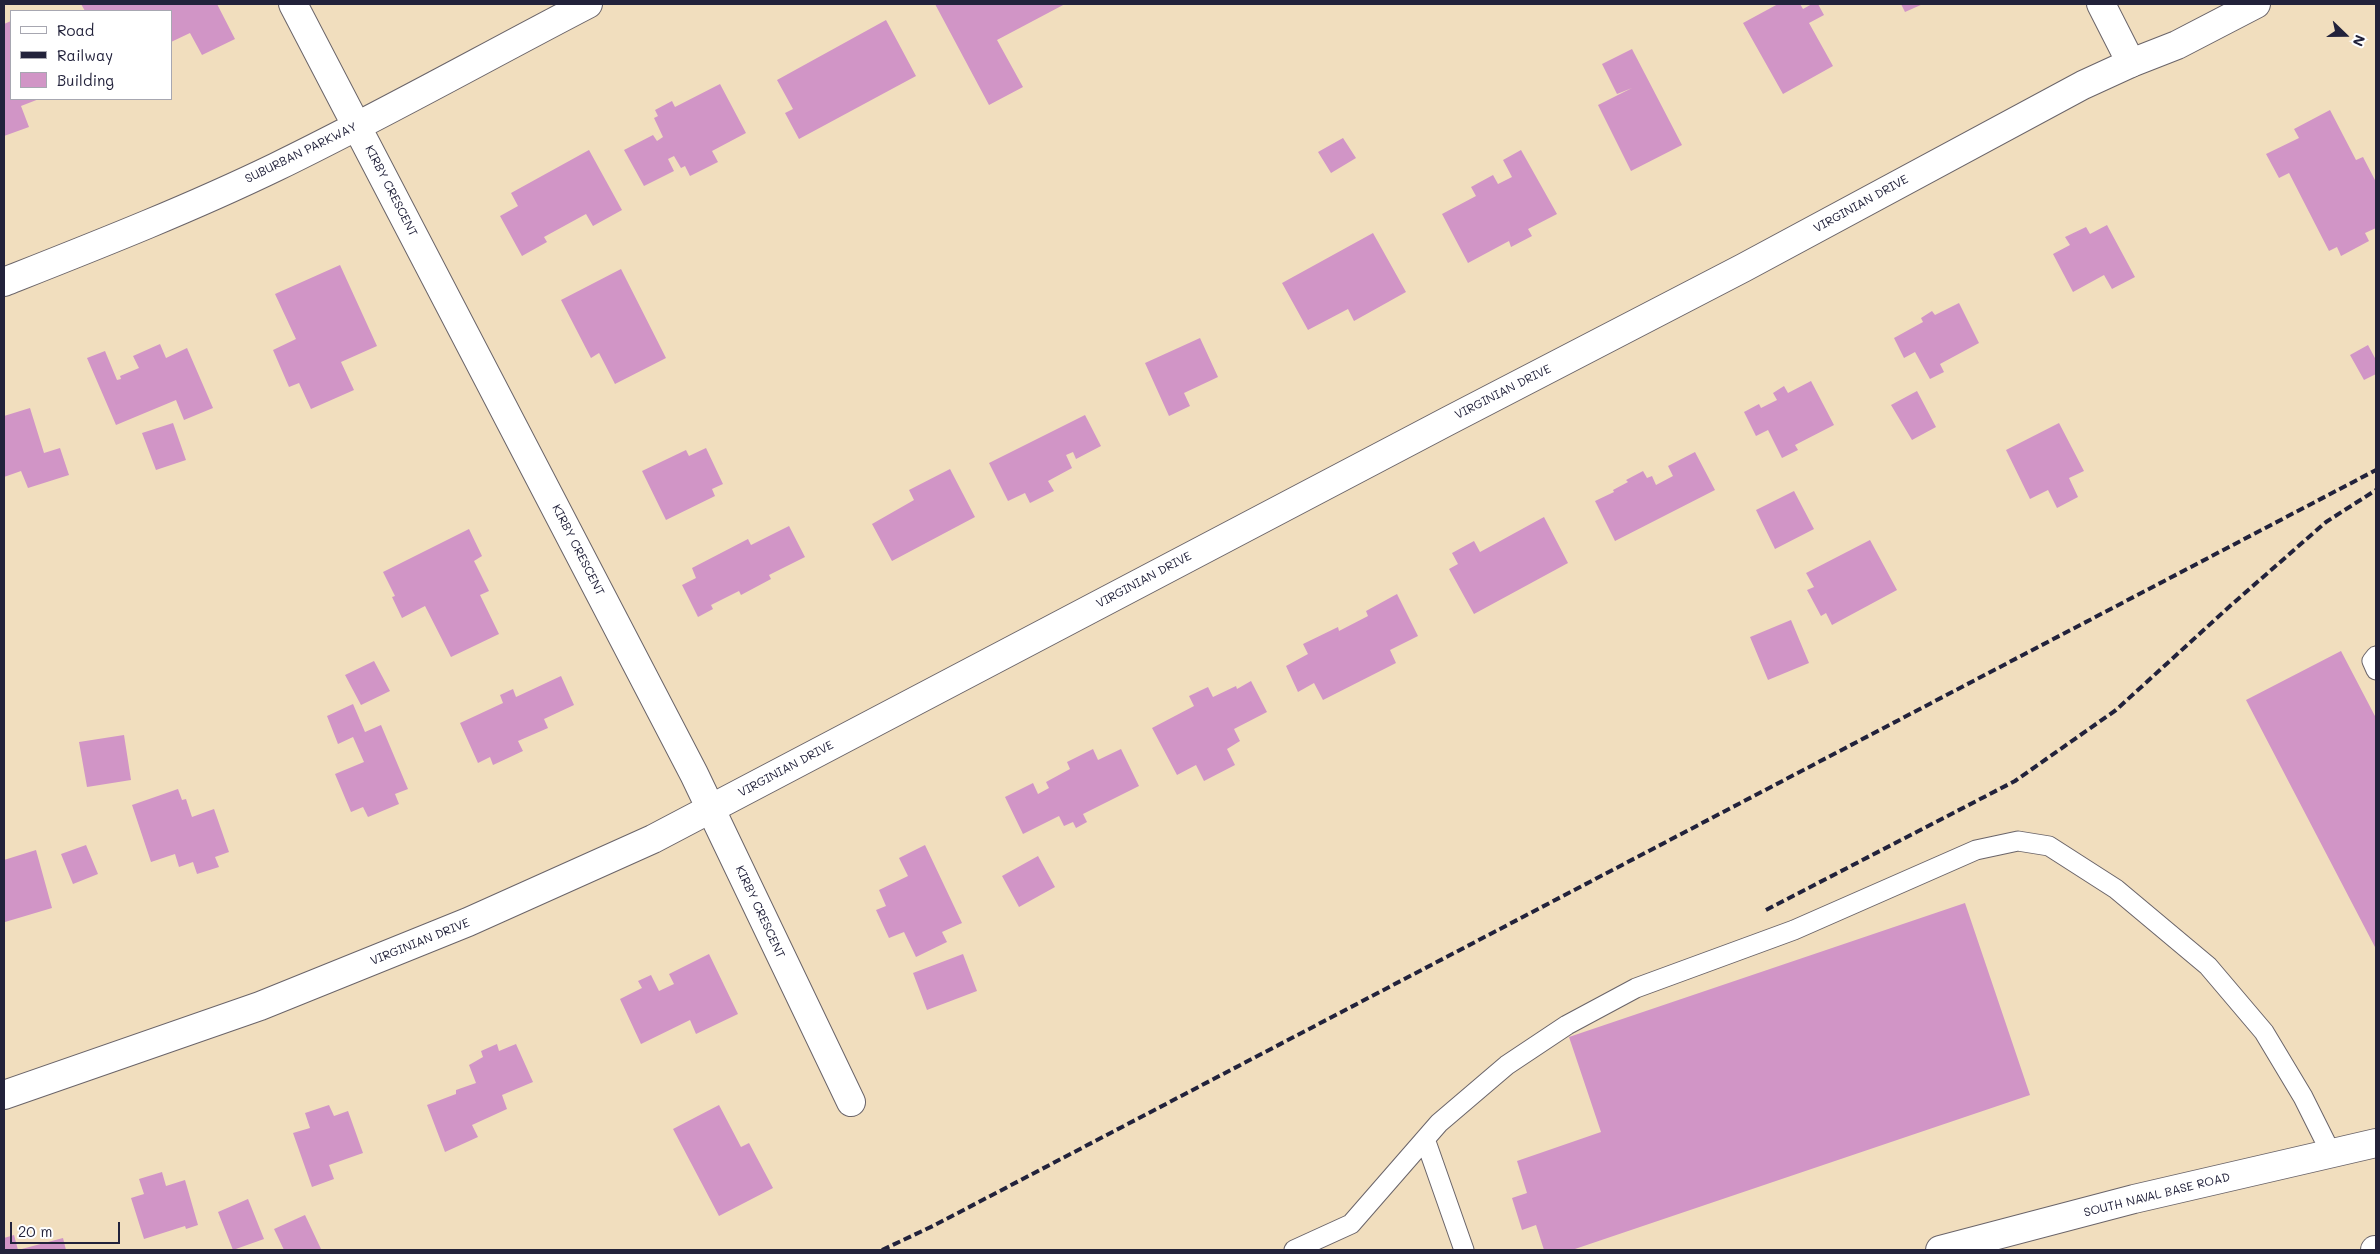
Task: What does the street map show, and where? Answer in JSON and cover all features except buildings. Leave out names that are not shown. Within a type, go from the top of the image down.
[{"type":"street","name":"KIRBY CRESCENT","points":[[293,4],[710,808],[850,1102]]},
{"type":"street","name":"SUBURBAN PARKWAY","points":[[4,282],[114,239],[274,167],[357,126],[588,4]]},
{"type":"street","points":[[2101,4],[2131,63]]},
{"type":"street","name":"VIRGINIAN DRIVE","points":[[4,1095],[260,1006],[468,922],[653,839],[1743,268],[2083,85],[2177,45],[2256,4]]},
{"type":"street","name":"SOUTH NAVAL BASE ROAD","points":[[1940,1250],[2134,1199],[2376,1143]]},
{"type":"lane","points":[[2376,656],[2372,661],[2376,670]]},
{"type":"lane","points":[[1294,1250],[1351,1224],[1439,1123],[1507,1065],[1567,1025],[1636,988],[1794,930],[1976,850],[2018,841],[2049,846],[2116,888],[2208,966],[2264,1032],[2303,1097],[2331,1153]]},
{"type":"lane","points":[[1425,1139],[1464,1250]]},
{"type":"railway","points":[[882,1250],[933,1226],[2376,470]]},
{"type":"railway","points":[[1766,910],[2015,781],[2116,710],[2326,522],[2376,490]]}]
